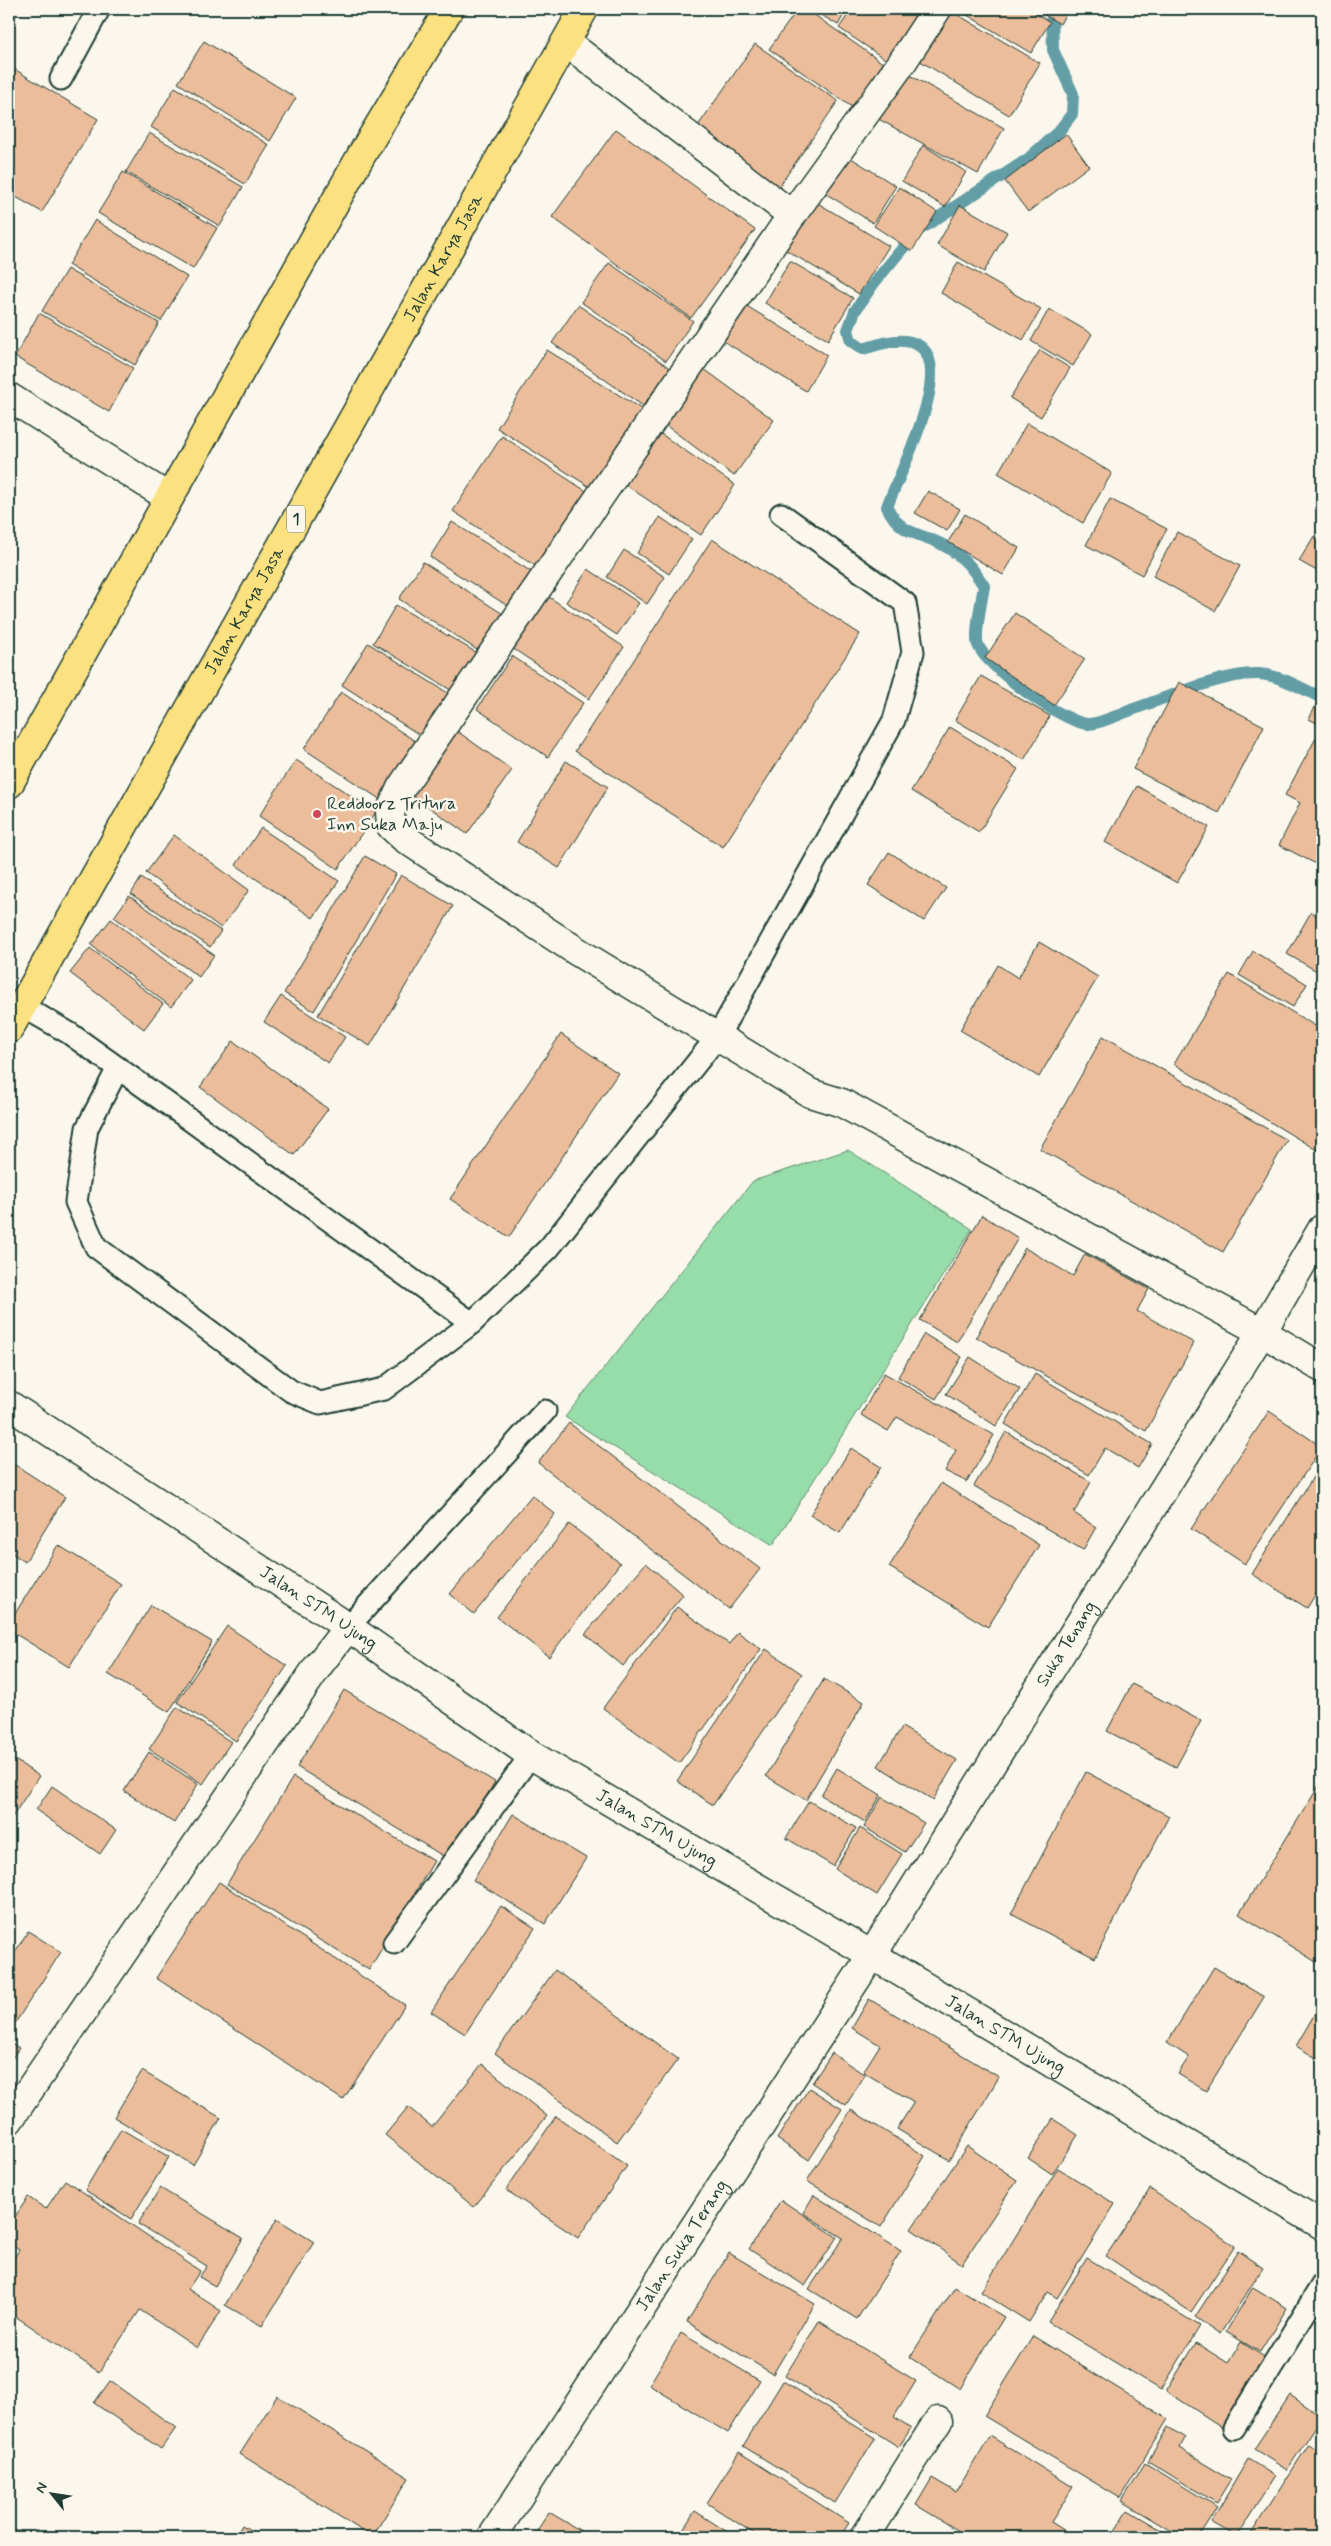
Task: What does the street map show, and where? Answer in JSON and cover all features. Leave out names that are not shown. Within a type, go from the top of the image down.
[{"type":"highway","points":[[9,784],[362,154],[449,9]]},
{"type":"highway","name":"Jalan Karya Jasa","points":[[9,1029],[584,9]]},
{"type":"street","points":[[936,9],[901,64],[792,215],[401,788],[390,812],[391,826],[404,838],[578,952],[810,1093],[842,1103],[1262,1332],[1322,1368]]},
{"type":"street","points":[[566,42],[792,215]]},
{"type":"street","points":[[9,397],[168,498]]},
{"type":"street","name":"Suka Tenang","points":[[872,1955],[1262,1332],[1322,1229]]},
{"type":"street","name":"Jalan STM Ujung","points":[[9,1405],[348,1627],[531,1755],[872,1955],[1322,2225]]},
{"type":"street","points":[[9,2120],[318,1666],[348,1627]]},
{"type":"street","name":"Jalan Suka Terang","points":[[492,2537],[872,1955]]},
{"type":"street","points":[[865,2537],[938,2420]]},
{"type":"lane","points":[[61,79],[99,9]]},
{"type":"lane","points":[[118,1068],[87,1128],[76,1202],[96,1247],[290,1391],[320,1403],[384,1389],[472,1323],[549,1248],[718,1036],[894,720],[913,652],[906,603],[781,514]]},
{"type":"lane","points":[[22,1006],[69,1033],[472,1323]]},
{"type":"lane","points":[[348,1627],[545,1411]]},
{"type":"lane","points":[[394,1943],[531,1755]]},
{"type":"lane","points":[[1234,2428],[1322,2285]]},
{"type":"green space","points":[[848,1150],[972,1229],[773,1545],[565,1417],[753,1181]]},
{"type":"building","points":[[781,9],[792,9],[789,13]]},
{"type":"building","points":[[798,9],[806,9],[894,71],[863,115],[769,49]]},
{"type":"building","points":[[811,9],[847,9],[838,25]]},
{"type":"building","points":[[852,9],[932,9],[894,65],[839,28]]},
{"type":"building","points":[[948,9],[1040,63],[1009,115],[912,56]]},
{"type":"building","points":[[957,9],[1028,9],[1050,22],[1031,53]]},
{"type":"building","points":[[1035,9],[1068,9],[1060,24]]},
{"type":"building","points":[[204,41],[296,98],[270,141],[178,83]]},
{"type":"building","points":[[755,44],[838,101],[778,188],[695,130]]},
{"type":"building","points":[[9,66],[98,119],[42,212],[9,193]]},
{"type":"building","points":[[899,69],[1004,128],[978,174],[873,116]]},
{"type":"building","points":[[175,87],[269,145],[245,184],[151,127]]},
{"type":"building","points":[[616,129],[755,230],[691,318],[552,217]]},
{"type":"building","points":[[149,133],[243,187],[220,226],[126,172]]},
{"type":"building","points":[[1066,134],[1089,166],[1028,212],[1005,181]]},
{"type":"building","points":[[923,145],[966,172],[945,207],[902,181]]},
{"type":"building","points":[[843,153],[896,186],[873,223],[820,190]]},
{"type":"building","points":[[123,172],[217,228],[193,269],[98,213]]},
{"type":"building","points":[[899,187],[937,212],[912,251],[874,226]]},
{"type":"building","points":[[811,199],[889,246],[859,294],[781,247]]},
{"type":"building","points":[[960,205],[1007,232],[984,272],[937,245]]},
{"type":"building","points":[[95,220],[187,277],[161,321],[68,265]]},
{"type":"building","points":[[790,261],[853,298],[828,340],[765,303]]},
{"type":"building","points":[[958,262],[1041,309],[1023,340],[941,293]]},
{"type":"building","points":[[609,263],[693,321],[666,361],[581,302]]},
{"type":"building","points":[[67,269],[159,323],[135,365],[42,311]]},
{"type":"building","points":[[740,302],[827,355],[806,391],[718,338]]},
{"type":"building","points":[[578,305],[670,368],[643,406],[552,343]]},
{"type":"building","points":[[1049,309],[1092,334],[1073,366],[1031,341]]},
{"type":"building","points":[[39,313],[133,368],[109,412],[15,357]]},
{"type":"building","points":[[547,350],[643,410],[593,489],[497,428]]},
{"type":"building","points":[[1040,350],[1070,368],[1041,417],[1010,398]]},
{"type":"building","points":[[704,369],[774,420],[734,476],[664,424]]},
{"type":"building","points":[[1027,423],[1112,473],[1083,523],[998,473]]},
{"type":"building","points":[[658,432],[735,485],[701,535],[624,484]]},
{"type":"building","points":[[502,436],[589,493],[540,569],[453,511]]},
{"type":"building","points":[[928,491],[960,509],[947,531],[915,513]]},
{"type":"building","points":[[1110,499],[1167,529],[1142,575],[1086,545]]},
{"type":"building","points":[[965,514],[1019,548],[1003,575],[948,542]]},
{"type":"building","points":[[660,517],[692,539],[669,574],[637,553]]},
{"type":"building","points":[[452,522],[538,576],[516,611],[430,557]]},
{"type":"building","points":[[1177,532],[1240,566],[1215,611],[1153,576]]},
{"type":"building","points":[[1314,536],[1322,540],[1322,574],[1299,561]]},
{"type":"building","points":[[712,539],[860,634],[723,847],[575,751]]},
{"type":"building","points":[[624,550],[665,577],[647,604],[607,577]]},
{"type":"building","points":[[423,562],[509,618],[485,655],[399,599]]},
{"type":"building","points":[[588,569],[639,603],[617,635],[566,602]]},
{"type":"building","points":[[537,589],[624,647],[589,699],[503,642]]},
{"type":"building","points":[[396,605],[482,656],[459,695],[373,643]]},
{"type":"building","points":[[1015,613],[1085,659],[1054,705],[985,658]]},
{"type":"building","points":[[368,643],[456,698],[429,741],[342,685]]},
{"type":"building","points":[[512,656],[583,703],[548,757],[477,709]]},
{"type":"building","points":[[981,676],[1050,716],[1024,760],[955,720]]},
{"type":"building","points":[[1179,682],[1264,726],[1219,813],[1133,769]]},
{"type":"building","points":[[341,692],[421,745],[384,802],[304,749]]},
{"type":"building","points":[[1322,693],[1322,726],[1309,719]]},
{"type":"building","points":[[950,727],[1018,769],[979,832],[911,791]]},
{"type":"building","points":[[454,729],[512,770],[467,834],[409,793]]},
{"type":"building","points":[[1316,738],[1322,741],[1322,867],[1279,845],[1300,803],[1285,795]]},
{"type":"building","name":"Reddoorz Tritura Inn Suka Maju","points":[[296,760],[376,812],[338,869],[259,816]]},
{"type":"building","points":[[566,761],[608,787],[559,868],[517,842]]},
{"type":"building","points":[[1137,786],[1209,827],[1177,883],[1105,842]]},
{"type":"building","points":[[261,828],[339,881],[313,918],[236,865]]},
{"type":"building","points":[[174,835],[249,890],[221,928],[146,873]]},
{"type":"building","points":[[889,852],[946,888],[924,921],[868,885]]},
{"type":"building","points":[[365,856],[396,874],[314,1011],[284,993]]},
{"type":"building","points":[[401,875],[453,906],[370,1046],[318,1015]]},
{"type":"building","points":[[141,878],[221,931],[210,947],[131,894]]},
{"type":"building","points":[[129,896],[214,955],[199,977],[114,917]]},
{"type":"building","points":[[1311,912],[1322,919],[1322,974],[1287,954]]},
{"type":"building","points":[[111,919],[191,980],[171,1007],[91,945]]},
{"type":"building","points":[[1039,942],[1098,977],[1039,1077],[960,1030],[998,965],[1018,978]]},
{"type":"building","points":[[90,948],[163,1004],[144,1029],[70,973]]},
{"type":"building","points":[[1253,951],[1307,984],[1293,1007],[1239,975]]},
{"type":"building","points":[[1229,974],[1322,1030],[1322,1148],[1320,1152],[1174,1064]]},
{"type":"building","points":[[281,996],[345,1037],[328,1063],[264,1022]]},
{"type":"building","points":[[561,1034],[618,1073],[509,1237],[450,1199]]},
{"type":"building","points":[[1103,1036],[1287,1140],[1223,1252],[1040,1149]]},
{"type":"building","points":[[233,1041],[328,1109],[294,1155],[200,1087]]},
{"type":"building","points":[[982,1215],[1018,1238],[957,1342],[920,1320]]},
{"type":"building","points":[[1025,1248],[1073,1276],[1085,1254],[1149,1289],[1137,1311],[1194,1343],[1146,1431],[976,1337]]},
{"type":"building","points":[[924,1334],[962,1357],[936,1399],[898,1377]]},
{"type":"building","points":[[970,1357],[1020,1389],[996,1426],[946,1394]]},
{"type":"building","points":[[884,1373],[994,1435],[967,1482],[945,1471],[956,1450],[897,1417],[888,1431],[861,1415]]},
{"type":"building","points":[[1035,1374],[1152,1444],[1138,1468],[1105,1448],[1089,1475],[1005,1424]]},
{"type":"building","points":[[1269,1411],[1322,1447],[1245,1564],[1191,1529]]},
{"type":"building","points":[[569,1423],[760,1569],[729,1609],[538,1463]]},
{"type":"building","points":[[1006,1432],[1091,1482],[1074,1513],[1096,1527],[1083,1550],[974,1486]]},
{"type":"building","points":[[851,1448],[881,1467],[840,1533],[810,1515]]},
{"type":"building","points":[[9,1461],[65,1497],[25,1562],[9,1551]]},
{"type":"building","points":[[1322,1463],[1322,1584],[1307,1608],[1252,1574]]},
{"type":"building","points":[[941,1483],[1039,1545],[988,1627],[889,1567]]},
{"type":"building","points":[[532,1495],[555,1514],[474,1614],[450,1594]]},
{"type":"building","points":[[569,1524],[620,1563],[549,1657],[497,1617]]},
{"type":"building","points":[[58,1545],[121,1584],[69,1667],[9,1630],[9,1623]]},
{"type":"building","points":[[646,1563],[683,1595],[623,1666],[585,1634]]},
{"type":"building","points":[[151,1605],[212,1642],[169,1712],[108,1674]]},
{"type":"building","points":[[677,1607],[729,1644],[738,1632],[761,1649],[679,1763],[603,1708]]},
{"type":"building","points":[[227,1626],[287,1666],[236,1741],[177,1702]]},
{"type":"building","points":[[766,1649],[802,1674],[713,1805],[677,1781]]},
{"type":"building","points":[[824,1679],[864,1702],[806,1800],[766,1776]]},
{"type":"building","points":[[1132,1684],[1201,1721],[1176,1767],[1107,1731]]},
{"type":"building","points":[[344,1690],[495,1782],[448,1859],[297,1767]]},
{"type":"building","points":[[177,1707],[231,1742],[203,1784],[149,1749]]},
{"type":"building","points":[[902,1727],[957,1760],[933,1800],[878,1766]]},
{"type":"building","points":[[149,1752],[198,1784],[174,1823],[124,1791]]},
{"type":"building","points":[[9,1756],[39,1776],[9,1822]]},
{"type":"building","points":[[837,1768],[881,1795],[865,1822],[821,1795]]},
{"type":"building","points":[[1086,1772],[1169,1816],[1095,1958],[1011,1914]]},
{"type":"building","points":[[293,1777],[434,1861],[369,1970],[227,1884]]},
{"type":"building","points":[[1322,1781],[1322,1952],[1316,1962],[1239,1914]]},
{"type":"building","points":[[52,1786],[116,1830],[100,1854],[36,1810]]},
{"type":"building","points":[[882,1797],[924,1823],[905,1852],[864,1827]]},
{"type":"building","points":[[809,1801],[856,1828],[833,1866],[786,1838]]},
{"type":"building","points":[[513,1814],[586,1858],[545,1924],[473,1880]]},
{"type":"building","points":[[860,1828],[902,1854],[877,1895],[835,1869]]},
{"type":"building","points":[[219,1882],[405,2005],[343,2100],[156,1978]]},
{"type":"building","points":[[501,1906],[535,1928],[465,2034],[431,2012]]},
{"type":"building","points":[[28,1931],[61,1952],[12,2028],[9,2026],[9,1962]]},
{"type":"building","points":[[1214,1967],[1264,1997],[1206,2091],[1178,2074],[1189,2057],[1167,2043]]},
{"type":"building","points":[[555,1970],[678,2059],[617,2142],[495,2053]]},
{"type":"building","points":[[869,1999],[999,2077],[949,2160],[897,2129],[914,2102],[863,2072],[880,2045],[852,2028]]},
{"type":"building","points":[[1321,2003],[1322,2052],[1318,2059],[1296,2046]]},
{"type":"building","points":[[9,2042],[19,2048],[9,2063]]},
{"type":"building","points":[[832,2053],[865,2075],[846,2105],[812,2083]]},
{"type":"building","points":[[482,2064],[547,2116],[474,2207],[385,2135],[408,2107],[432,2127]]},
{"type":"building","points":[[142,2071],[221,2118],[193,2165],[114,2117]]},
{"type":"building","points":[[809,2088],[842,2109],[809,2160],[777,2139]]},
{"type":"building","points":[[851,2110],[925,2156],[881,2227],[807,2181]]},
{"type":"building","points":[[556,2116],[627,2166],[578,2238],[506,2190]]},
{"type":"building","points":[[1053,2119],[1078,2135],[1052,2174],[1028,2158]]},
{"type":"building","points":[[121,2129],[169,2157],[131,2219],[85,2190]]},
{"type":"building","points":[[967,2146],[1017,2180],[962,2264],[911,2229]]},
{"type":"building","points":[[1058,2168],[1115,2204],[1057,2298],[1048,2292],[1029,2322],[981,2292]]},
{"type":"building","points":[[65,2180],[200,2271],[188,2289],[221,2311],[197,2348],[140,2310],[99,2372],[9,2312],[9,2266],[19,2250],[9,2243],[9,2226],[28,2197],[46,2209]]},
{"type":"building","points":[[160,2188],[243,2238],[215,2286],[199,2277],[207,2266],[138,2224]]},
{"type":"building","points":[[1150,2189],[1235,2246],[1191,2312],[1106,2256]]},
{"type":"building","points":[[814,2195],[901,2251],[857,2319],[809,2289],[843,2238],[803,2213]]},
{"type":"building","points":[[781,2200],[837,2237],[805,2286],[749,2249]]},
{"type":"building","points":[[277,2219],[314,2242],[262,2326],[225,2305]]},
{"type":"building","points":[[1238,2251],[1263,2268],[1220,2334],[1195,2317]]},
{"type":"building","points":[[729,2253],[815,2304],[773,2374],[687,2322]]},
{"type":"building","points":[[1087,2258],[1200,2326],[1161,2390],[1048,2322]]},
{"type":"building","points":[[955,2287],[1004,2317],[960,2389],[910,2357]]},
{"type":"building","points":[[1253,2287],[1287,2308],[1260,2352],[1226,2332]]},
{"type":"building","points":[[819,2321],[916,2381],[894,2417],[911,2428],[899,2447],[785,2376]]},
{"type":"building","points":[[681,2333],[760,2381],[728,2433],[649,2385]]},
{"type":"building","points":[[1033,2336],[1168,2419],[1120,2498],[984,2416]]},
{"type":"building","points":[[1241,2342],[1266,2358],[1222,2427],[1166,2391],[1196,2343],[1228,2363]]},
{"type":"building","points":[[110,2381],[176,2428],[161,2449],[94,2403]]},
{"type":"building","points":[[783,2381],[875,2438],[835,2503],[743,2446]]},
{"type":"building","points":[[1290,2395],[1322,2417],[1287,2470],[1254,2449]]},
{"type":"building","points":[[277,2396],[409,2478],[372,2537],[240,2454]]},
{"type":"building","points":[[1168,2427],[1185,2438],[1180,2448],[1231,2479],[1216,2503],[1148,2461]]},
{"type":"building","points":[[990,2436],[1073,2487],[1051,2522],[1067,2532],[1064,2537],[969,2537],[916,2505],[932,2478],[956,2492]]},
{"type":"building","points":[[1309,2444],[1322,2453],[1322,2537],[1257,2537],[1251,2534]]},
{"type":"building","points":[[739,2452],[849,2523],[840,2537],[759,2537],[707,2503]]},
{"type":"building","points":[[1248,2459],[1275,2476],[1237,2537],[1211,2522]]},
{"type":"building","points":[[1145,2463],[1217,2507],[1198,2537],[1182,2537],[1122,2501]]},
{"type":"building","points":[[1128,2510],[1173,2537],[1111,2537]]},
{"type":"building","points":[[695,2511],[735,2537],[678,2537]]},
{"type":"building","points":[[549,2512],[591,2537],[533,2537]]},
{"type":"building","points":[[242,2525],[262,2537],[235,2537]]},
{"type":"waterway","points":[[1052,9],[1053,50],[1073,94],[1072,114],[1059,131],[1028,159],[916,232],[874,283],[855,311],[848,330],[851,341],[863,349],[889,342],[903,341],[916,344],[928,356],[931,374],[928,396],[921,422],[887,507],[898,523],[912,532],[935,541],[956,553],[980,579],[984,586],[977,640],[984,655],[1010,680],[1044,704],[1076,721],[1087,724],[1097,723],[1195,687],[1230,677],[1245,675],[1259,674],[1275,677],[1322,698]]},
{"type":"place","name":"Reddoorz Tritura Inn Suka Maju","points":[[317,814]]}]
